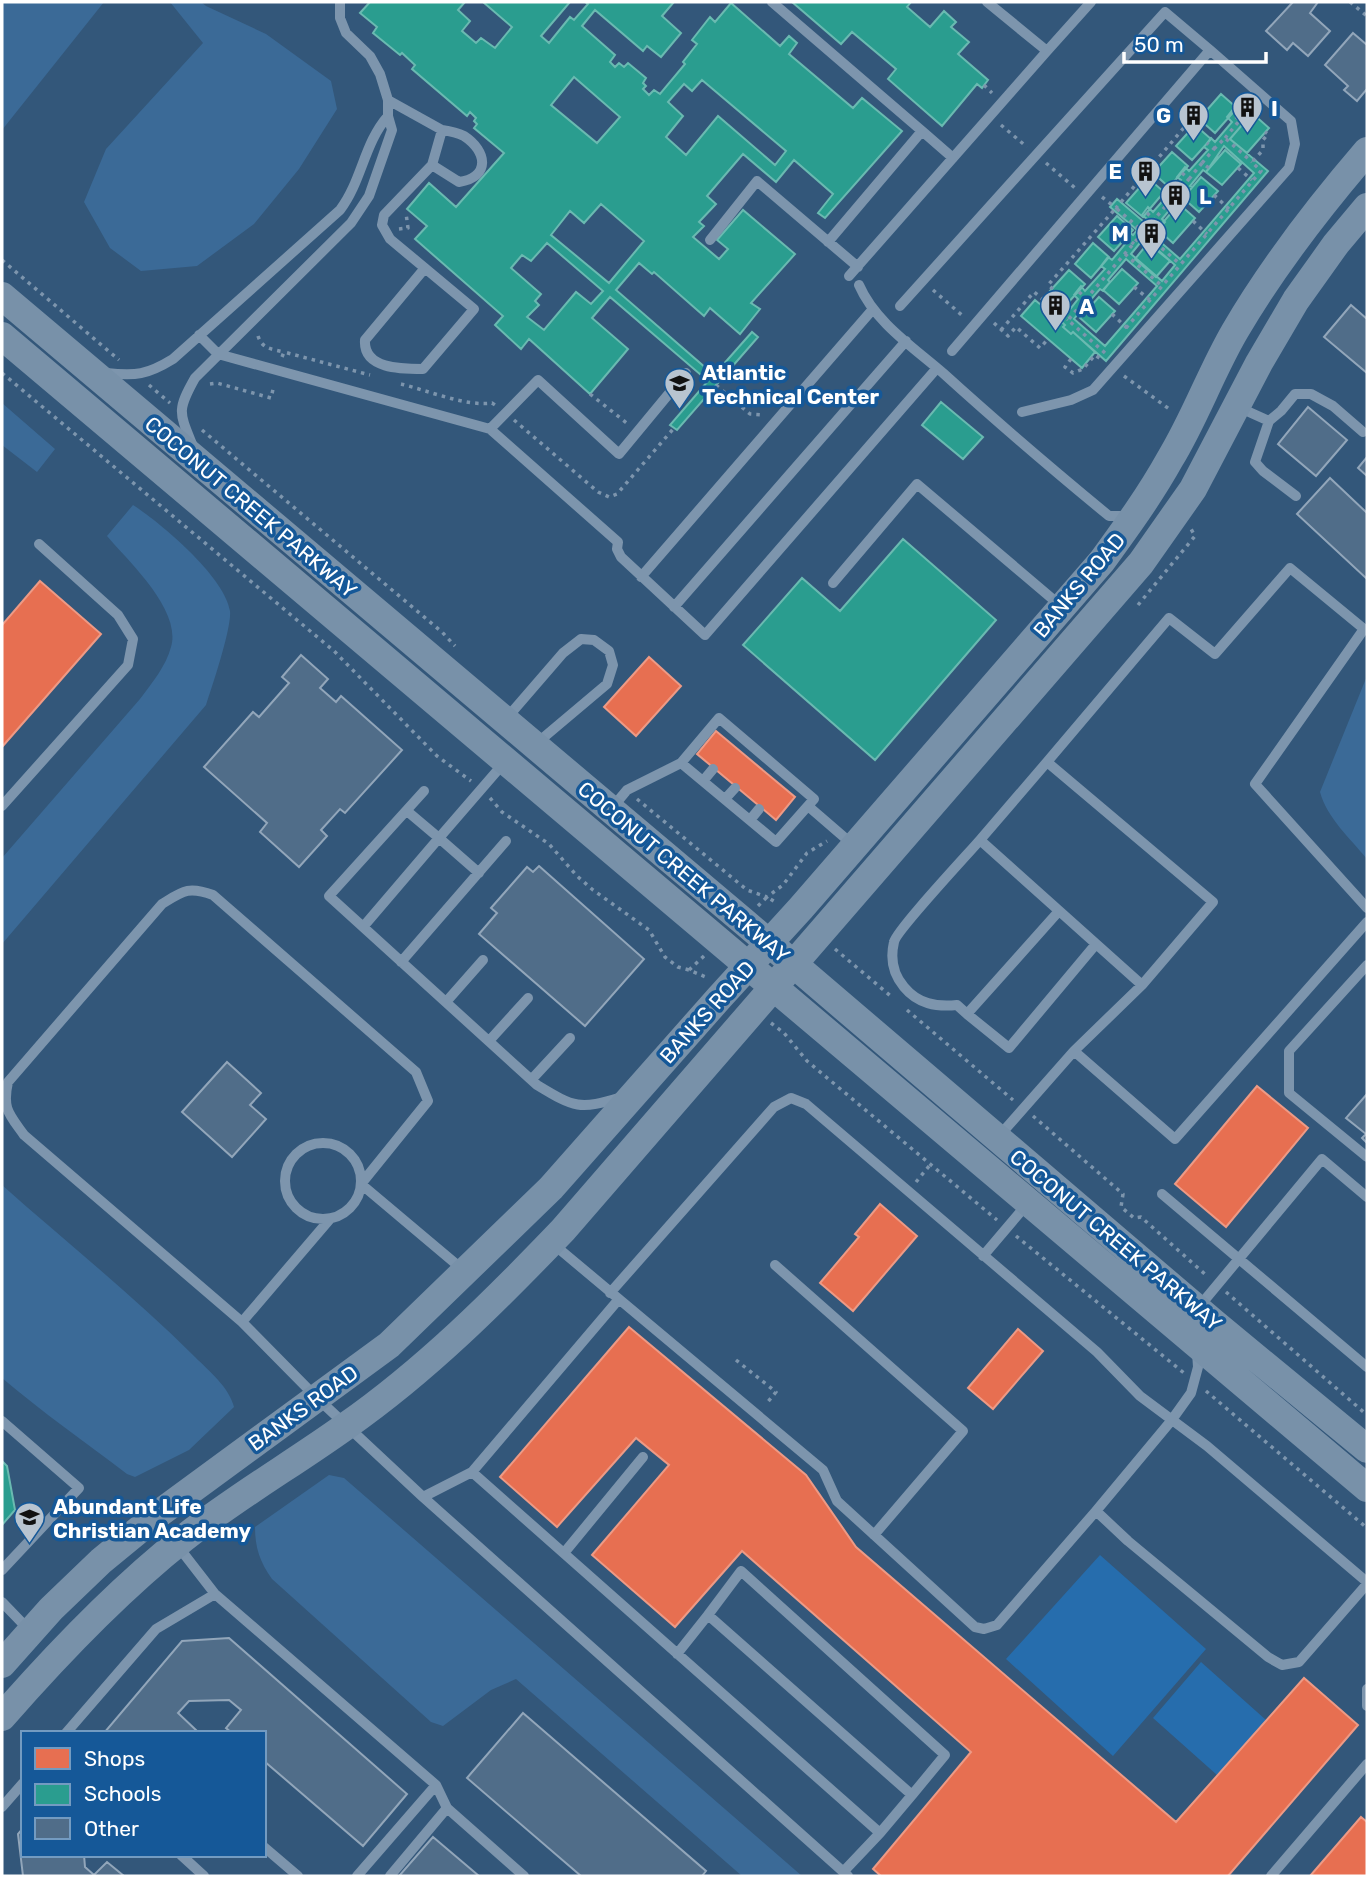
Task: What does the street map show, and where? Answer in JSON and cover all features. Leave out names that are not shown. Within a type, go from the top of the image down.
[{"type":"street","name":"BANKS ROAD","points":[[2,1664],[51,1609],[101,1561],[157,1515],[389,1345],[551,1188],[855,846],[1110,551],[1171,458],[1234,334],[1270,273],[1312,216],[1367,151]]},
{"type":"street","name":"BANKS ROAD","points":[[2,1717],[79,1632],[176,1544],[238,1498],[347,1426],[411,1376],[464,1329],[552,1242],[1141,563],[1193,489],[1259,363],[1296,300],[1336,244],[1367,207]]},
{"type":"street","name":"COCONUT CREEK PARKWAY","points":[[2,296],[534,746],[619,800],[793,965],[1197,1309],[1367,1449]]},
{"type":"street","name":"COCONUT CREEK PARKWAY","points":[[2,336],[1367,1488]]},
{"type":"lane","points":[[199,462],[181,412],[183,398],[195,378],[356,217],[369,196],[392,130],[388,116],[388,100],[380,74],[370,56],[346,33],[340,18],[340,2]]},
{"type":"lane","points":[[772,2],[953,158]]},
{"type":"lane","points":[[987,2],[1047,51]]},
{"type":"lane","points":[[849,276],[1091,2]]},
{"type":"lane","points":[[901,306],[1165,12],[1291,121],[1294,157],[1284,174],[1093,390],[1072,400],[1022,412]]},
{"type":"lane","points":[[952,351],[1210,50]]},
{"type":"lane","points":[[388,100],[442,130],[463,135],[481,152],[483,158],[481,170],[469,180],[459,182],[432,165]]},
{"type":"lane","points":[[91,371],[124,374],[152,372],[173,359],[340,210],[349,197],[377,128],[388,116]]},
{"type":"lane","points":[[425,268],[365,340],[364,350],[386,367],[423,369],[474,309],[425,268],[400,248],[383,225],[384,215],[432,165],[442,130]]},
{"type":"lane","points":[[828,242],[922,131]]},
{"type":"lane","points":[[710,240],[757,181],[858,267]]},
{"type":"lane","points":[[859,285],[873,309],[937,368],[1109,516],[1126,516]]},
{"type":"lane","points":[[641,577],[873,309]]},
{"type":"lane","points":[[200,335],[218,354],[489,429],[618,542],[617,549],[621,557],[705,635],[937,368]]},
{"type":"lane","points":[[674,607],[906,341]]},
{"type":"lane","points":[[489,429],[538,380],[619,454],[686,373]]},
{"type":"lane","points":[[1296,496],[1263,471],[1255,461],[1269,421],[1294,394],[1311,394],[1333,406],[1363,432]]},
{"type":"lane","points":[[1237,406],[1269,421]]},
{"type":"lane","points":[[833,583],[916,484],[1062,607]]},
{"type":"lane","points":[[2,806],[128,665],[133,639],[118,615],[39,544]]},
{"type":"lane","points":[[1096,944],[1009,1048],[957,1005],[939,1007],[923,1003],[906,989],[893,972],[894,940],[1169,618],[1215,654],[1290,568],[1364,629],[1255,784],[1367,908]]},
{"type":"lane","points":[[505,721],[563,653],[581,639],[594,640],[609,651],[614,665],[607,684],[534,746]]},
{"type":"lane","points":[[619,800],[681,763],[719,718],[737,741],[759,760],[788,776],[814,799],[776,842],[681,763]]},
{"type":"lane","points":[[363,927],[505,762]]},
{"type":"lane","points":[[997,1139],[1074,1051],[1142,985],[1213,902],[1047,762]]},
{"type":"lane","points":[[702,781],[713,769]]},
{"type":"lane","points":[[780,785],[788,776]]},
{"type":"lane","points":[[725,799],[735,788]]},
{"type":"lane","points":[[424,791],[329,896],[532,1079],[567,1104],[593,1105],[636,1092]]},
{"type":"lane","points":[[808,806],[855,846]]},
{"type":"lane","points":[[750,820],[759,809]]},
{"type":"lane","points":[[407,811],[479,873]]},
{"type":"lane","points":[[980,840],[1142,985]]},
{"type":"lane","points":[[401,962],[506,841]]},
{"type":"lane","points":[[361,1184],[428,1101],[416,1072],[213,895],[196,889],[183,891],[162,904],[8,1082],[4,1100],[10,1116],[24,1135],[242,1322],[316,1397],[424,1497],[846,1873],[945,1755],[741,1571],[677,1654]]},
{"type":"lane","points":[[967,1014],[1059,911]]},
{"type":"lane","points":[[1074,1051],[1175,1139],[1367,922]]},
{"type":"lane","points":[[446,1002],[483,960]]},
{"type":"lane","points":[[1367,965],[1289,1051],[1289,1093],[1367,1157]]},
{"type":"lane","points":[[489,1041],[528,998]]},
{"type":"lane","points":[[532,1079],[570,1038]]},
{"type":"lane","points":[[424,1497],[472,1472],[614,1296],[774,1107],[791,1098],[806,1104],[1097,1352],[1140,1396],[1208,1446],[1367,1583],[1299,1662],[1282,1665],[1268,1657],[1128,1541],[1096,1511]]},
{"type":"lane","points":[[242,1322],[330,1219],[348,1210],[359,1194],[361,1184],[357,1165],[352,1157],[335,1145],[316,1144],[306,1147],[291,1160],[285,1178],[286,1188],[294,1206],[310,1217],[330,1219]]},
{"type":"lane","points":[[1197,1309],[1322,1159],[1367,1197]]},
{"type":"lane","points":[[361,1184],[466,1271]]},
{"type":"lane","points":[[1162,1194],[1367,1367]]},
{"type":"lane","points":[[983,1256],[1029,1202]]},
{"type":"lane","points":[[552,1242],[823,1470],[837,1502],[966,1620],[975,1627],[984,1629],[997,1625],[1171,1421],[1191,1393],[1195,1382],[1198,1367],[1197,1344]]},
{"type":"lane","points":[[775,1265],[963,1431],[874,1535]]},
{"type":"lane","points":[[2,1421],[79,1488],[2,1570]]},
{"type":"lane","points":[[564,1553],[643,1457]]},
{"type":"lane","points":[[472,1472],[880,1833]]},
{"type":"lane","points":[[176,1544],[215,1594],[436,1785],[447,1808],[524,1876]]},
{"type":"lane","points":[[68,1731],[156,1629],[215,1594]]},
{"type":"lane","points":[[2,1602],[31,1632]]},
{"type":"lane","points":[[708,1615],[912,1795]]},
{"type":"lane","points":[[1367,1689],[1367,1706]]},
{"type":"lane","points":[[1271,1876],[1367,1764]]},
{"type":"lane","points":[[2,1807],[21,1785]]},
{"type":"lane","points":[[357,1876],[436,1785]]},
{"type":"lane","points":[[390,1876],[447,1808]]},
{"type":"lane","points":[[266,1849],[298,1876]]},
{"type":"lane","points":[[183,1857],[204,1876]]},
{"type":"path","points":[[1350,2],[1367,16]]},
{"type":"path","points":[[984,85],[993,92]]},
{"type":"path","points":[[1053,289],[1048,285],[1100,231],[1152,166],[1178,140],[1198,111],[1203,114]]},
{"type":"path","points":[[1068,320],[1214,149],[1242,122],[1232,114]]},
{"type":"path","points":[[1252,162],[1263,150],[1263,140],[1268,134],[1265,132]]},
{"type":"path","points":[[1119,336],[1261,171],[1225,138]]},
{"type":"path","points":[[1208,143],[1214,149]]},
{"type":"path","points":[[1202,163],[1209,168]]},
{"type":"path","points":[[1152,166],[1157,170]]},
{"type":"path","points":[[1238,168],[1253,180]]},
{"type":"path","points":[[1182,173],[1189,178]]},
{"type":"path","points":[[1182,187],[1188,192]]},
{"type":"path","points":[[1214,195],[1229,209]]},
{"type":"path","points":[[385,231],[408,228],[406,207]]},
{"type":"path","points":[[1116,208],[1160,250],[1181,265]]},
{"type":"path","points":[[1147,213],[1160,225]]},
{"type":"path","points":[[1192,221],[1207,234]]},
{"type":"path","points":[[1125,237],[1134,244]]},
{"type":"path","points":[[1125,254],[1162,286]]},
{"type":"path","points":[[1073,257],[1078,261]]},
{"type":"path","points":[[2,260],[442,632],[457,649]]},
{"type":"path","points":[[1105,262],[1112,268]]},
{"type":"path","points":[[923,281],[974,325]]},
{"type":"path","points":[[1101,281],[1107,286]]},
{"type":"path","points":[[1135,287],[1150,300]]},
{"type":"path","points":[[1001,330],[1034,292],[1105,353]]},
{"type":"path","points":[[1079,292],[1086,298]]},
{"type":"path","points":[[1079,307],[1085,312]]},
{"type":"path","points":[[983,314],[1008,336],[1016,327],[1040,348],[1048,339]]},
{"type":"path","points":[[1112,314],[1127,328]]},
{"type":"path","points":[[1068,331],[1073,324]]},
{"type":"path","points":[[258,327],[261,344],[284,352]]},
{"type":"path","points":[[1100,358],[1112,344]]},
{"type":"path","points":[[1071,359],[1065,367],[1073,373],[1083,369],[1095,355],[1177,414]]},
{"type":"path","points":[[2,373],[334,652],[437,756],[481,789],[502,812],[549,844],[593,890],[649,930],[665,957],[678,967],[689,970]]},
{"type":"path","points":[[716,385],[750,414],[780,416]]},
{"type":"path","points":[[590,394],[637,432]]},
{"type":"path","points":[[619,800],[747,890],[767,897]]},
{"type":"path","points":[[819,936],[1123,1194],[1121,1207],[1134,1218],[1141,1217],[1367,1415]]},
{"type":"path","points":[[754,1009],[783,1033],[807,1061],[1367,1528]]},
{"type":"path","points":[[908,1191],[930,1165]]},
{"type":"path","points":[[736,1360],[776,1392],[765,1406]]},
{"type":"shaded area","points":[[2,2],[104,2],[2,130]]},
{"type":"shaded area","points":[[170,2],[201,2],[266,34],[331,81],[337,109],[299,169],[254,224],[197,266],[141,271],[110,248],[84,202],[106,149],[203,43]]},
{"type":"shaded area","points":[[2,403],[55,449],[37,472],[2,445]]},
{"type":"shaded area","points":[[133,505],[190,552],[226,597],[230,619],[217,672],[206,705],[2,944],[2,858],[140,699],[169,654],[172,633],[169,618],[161,602],[107,536]]},
{"type":"shaded area","points":[[1367,676],[1367,859],[1333,819],[1320,792]]},
{"type":"shaded area","points":[[2,1185],[148,1312],[223,1386],[234,1407],[189,1450],[135,1477],[127,1474],[2,1378]]},
{"type":"shaded area","points":[[329,1475],[344,1478],[802,1876],[742,1876],[516,1679],[491,1690],[443,1726],[431,1722],[272,1579],[261,1561],[255,1527]]},
{"type":"shaded area","points":[[1100,1555],[1206,1649],[1113,1756],[1006,1659]]},
{"type":"shaded area","points":[[1201,1662],[1266,1720],[1217,1775],[1153,1718]]},
{"type":"building: Shops","points":[[40,581],[101,634],[2,747],[2,625]]},
{"type":"building: Shops","points":[[649,657],[681,686],[636,736],[604,707]]},
{"type":"building: Shops","points":[[716,731],[795,797],[776,820],[697,754]]},
{"type":"building: Shops","points":[[1257,1086],[1308,1128],[1226,1227],[1175,1184]]},
{"type":"building: Shops","points":[[880,1204],[917,1236],[853,1311],[820,1283],[859,1237],[855,1234]]},
{"type":"building: Shops","points":[[629,1327],[806,1475],[856,1547],[1176,1822],[1304,1678],[1358,1725],[1228,1876],[881,1876],[873,1869],[971,1752],[742,1551],[675,1627],[592,1555],[669,1465],[636,1438],[557,1527],[500,1477]]},
{"type":"building: Shops","points":[[1018,1329],[1043,1351],[993,1409],[968,1388]]},
{"type":"building: Shops","points":[[1361,1817],[1367,1822],[1367,1876],[1310,1876]]},
{"type":"building: Schools","points":[[370,2],[465,2],[458,10],[470,21],[462,31],[476,43],[481,38],[495,48],[512,27],[483,2],[570,2],[541,36],[549,43],[570,17],[574,20],[588,4],[585,2],[674,2],[662,16],[681,33],[661,57],[647,46],[643,51],[595,10],[582,26],[615,55],[610,62],[615,67],[619,63],[624,67],[628,63],[646,78],[643,83],[646,86],[643,89],[649,95],[654,90],[660,94],[685,64],[683,62],[697,44],[692,40],[710,17],[715,22],[731,3],[780,46],[789,36],[797,43],[789,54],[853,108],[862,98],[902,131],[825,218],[818,213],[833,194],[794,160],[776,182],[743,154],[707,196],[716,204],[699,222],[704,226],[693,237],[719,259],[728,249],[717,240],[743,210],[795,254],[751,303],[760,309],[740,334],[710,308],[704,316],[654,272],[652,274],[639,263],[616,290],[714,375],[752,332],[758,337],[677,430],[670,425],[708,381],[610,297],[592,318],[628,349],[590,394],[529,339],[521,349],[495,325],[503,316],[415,239],[427,226],[407,209],[429,183],[456,207],[504,153],[474,128],[477,124],[474,121],[476,118],[470,112],[467,116],[412,69],[415,65],[373,33],[377,27],[360,13]],"holes":[[[574,77],[620,117],[597,143],[551,105]],[[702,80],[786,151],[775,165],[718,116],[686,155],[666,137],[683,116],[668,102],[684,84],[692,91]],[[601,204],[644,241],[609,283],[551,235],[570,211],[584,223]],[[547,243],[603,291],[591,304],[576,292],[544,330],[527,317],[539,305],[535,301],[541,294],[511,268],[522,255],[531,261]]]},
{"type":"building: Schools","points":[[792,2],[911,2],[907,7],[930,27],[944,11],[956,22],[951,27],[969,42],[958,54],[988,80],[982,88],[977,84],[942,126],[888,79],[896,69],[852,32],[841,44]]},
{"type":"building: Schools","points":[[1221,94],[1237,108],[1215,133],[1199,119]]},
{"type":"building: Schools","points":[[1235,107],[1248,118],[1230,139],[1268,171],[1106,361],[1073,332],[1071,334],[1063,327],[1065,325],[1054,315],[1061,308],[1067,313],[1078,299],[1074,295],[1081,286],[1085,291],[1105,269],[1101,266],[1108,257],[1112,260],[1126,243],[1122,240],[1129,232],[1133,235],[1137,230],[1110,207],[1117,199],[1144,222],[1147,219],[1142,215],[1148,207],[1153,212],[1181,180],[1177,177],[1185,167],[1189,171],[1208,150],[1204,147],[1211,138],[1215,142],[1232,122],[1227,117]],"holes":[[[1224,146],[1254,173],[1180,259],[1149,232],[1154,226],[1158,230],[1165,222],[1162,219],[1182,195],[1185,197],[1192,187],[1190,186],[1203,170],[1206,172]],[[1144,238],[1175,265],[1162,281],[1131,254]],[[1126,259],[1157,286],[1105,346],[1074,319],[1078,314],[1081,316],[1100,289],[1103,291],[1110,282],[1108,280]]]},
{"type":"building: Schools","name":"I","points":[[1252,113],[1269,128],[1247,153],[1230,139]]},
{"type":"building: Schools","name":"G","points":[[1195,125],[1211,139],[1192,160],[1176,146]]},
{"type":"building: Schools","points":[[1225,150],[1241,164],[1222,185],[1206,172]]},
{"type":"building: Schools","points":[[1172,152],[1188,166],[1169,187],[1153,173]]},
{"type":"building: Schools","points":[[1201,177],[1218,191],[1199,212],[1183,198]]},
{"type":"building: Schools","name":"E","points":[[1148,178],[1164,192],[1143,217],[1126,203]]},
{"type":"building: Schools","name":"L","points":[[1179,204],[1195,218],[1173,243],[1157,229]]},
{"type":"building: Schools","points":[[1117,216],[1133,230],[1114,251],[1098,237]]},
{"type":"building: Schools","points":[[1093,243],[1109,257],[1091,278],[1075,264]]},
{"type":"building: Schools","name":"M","points":[[1148,243],[1170,261],[1156,277],[1135,259]]},
{"type":"building: Schools","points":[[1122,269],[1138,283],[1119,304],[1103,290]]},
{"type":"building: Schools","points":[[1069,270],[1085,284],[1066,305],[1050,291]]},
{"type":"building: Schools","points":[[1099,297],[1115,311],[1096,332],[1080,318]]},
{"type":"building: Schools","name":"A","points":[[1035,300],[1065,325],[1063,327],[1071,334],[1073,332],[1095,352],[1082,368],[1021,316]]},
{"type":"building: Schools","points":[[941,402],[983,437],[963,459],[922,425]]},
{"type":"building: Schools","points":[[903,539],[996,620],[875,760],[743,645],[802,578],[840,611]]},
{"type":"building: Schools","name":"Abundant Life Christian Academy","points":[[2,1461],[7,1466],[15,1510],[2,1525]]},
{"type":"building: Other","points":[[1293,2],[1318,2],[1310,13],[1330,31],[1308,56],[1293,43],[1287,50],[1266,31]]},
{"type":"building: Other","points":[[1353,33],[1367,45],[1367,89],[1357,101],[1344,90],[1348,86],[1325,65]]},
{"type":"building: Other","points":[[1351,305],[1367,319],[1367,373],[1324,337]]},
{"type":"building: Other","points":[[1308,407],[1347,440],[1316,476],[1278,444]]},
{"type":"building: Other","points":[[1367,457],[1367,476],[1358,468]]},
{"type":"building: Other","points":[[1330,478],[1367,513],[1367,579],[1297,514]]},
{"type":"building: Other","points":[[301,655],[328,679],[320,688],[336,702],[341,696],[402,750],[345,813],[340,809],[321,830],[327,836],[299,867],[260,832],[267,823],[204,767],[253,712],[259,717],[289,683],[282,677]]},
{"type":"building: Other","points":[[539,866],[644,959],[585,1026],[479,934],[497,913],[491,908],[527,867],[533,872]]},
{"type":"building: Other","points":[[227,1062],[261,1093],[250,1105],[266,1119],[232,1157],[182,1112]]},
{"type":"building: Other","points":[[1367,1094],[1367,1143],[1362,1138],[1366,1134],[1346,1118]]},
{"type":"building: Other","points":[[229,1638],[407,1794],[363,1846],[266,1763],[266,1731],[230,1731],[226,1728],[241,1710],[229,1700],[189,1701],[178,1713],[197,1731],[106,1731],[182,1641]]},
{"type":"building: Other","points":[[523,1713],[706,1871],[702,1876],[581,1876],[467,1778]]},
{"type":"building: Other","points":[[21,1830],[21,1857],[84,1857],[85,1867],[94,1875],[107,1862],[124,1876],[23,1876],[18,1834]]},
{"type":"building: Other","points":[[433,1837],[479,1876],[399,1876]]},
{"type":"place","name":"I","points":[[1248,135]]},
{"type":"place","name":"G","points":[[1194,142]]},
{"type":"place","name":"E","points":[[1145,198]]},
{"type":"place","name":"L","points":[[1176,223]]},
{"type":"place","name":"M","points":[[1152,260]]},
{"type":"place","name":"A","points":[[1056,333]]},
{"type":"place","name":"Atlantic Technical Center","points":[[679,411]]},
{"type":"place","name":"Abundant Life Christian Academy","points":[[30,1545]]}]
